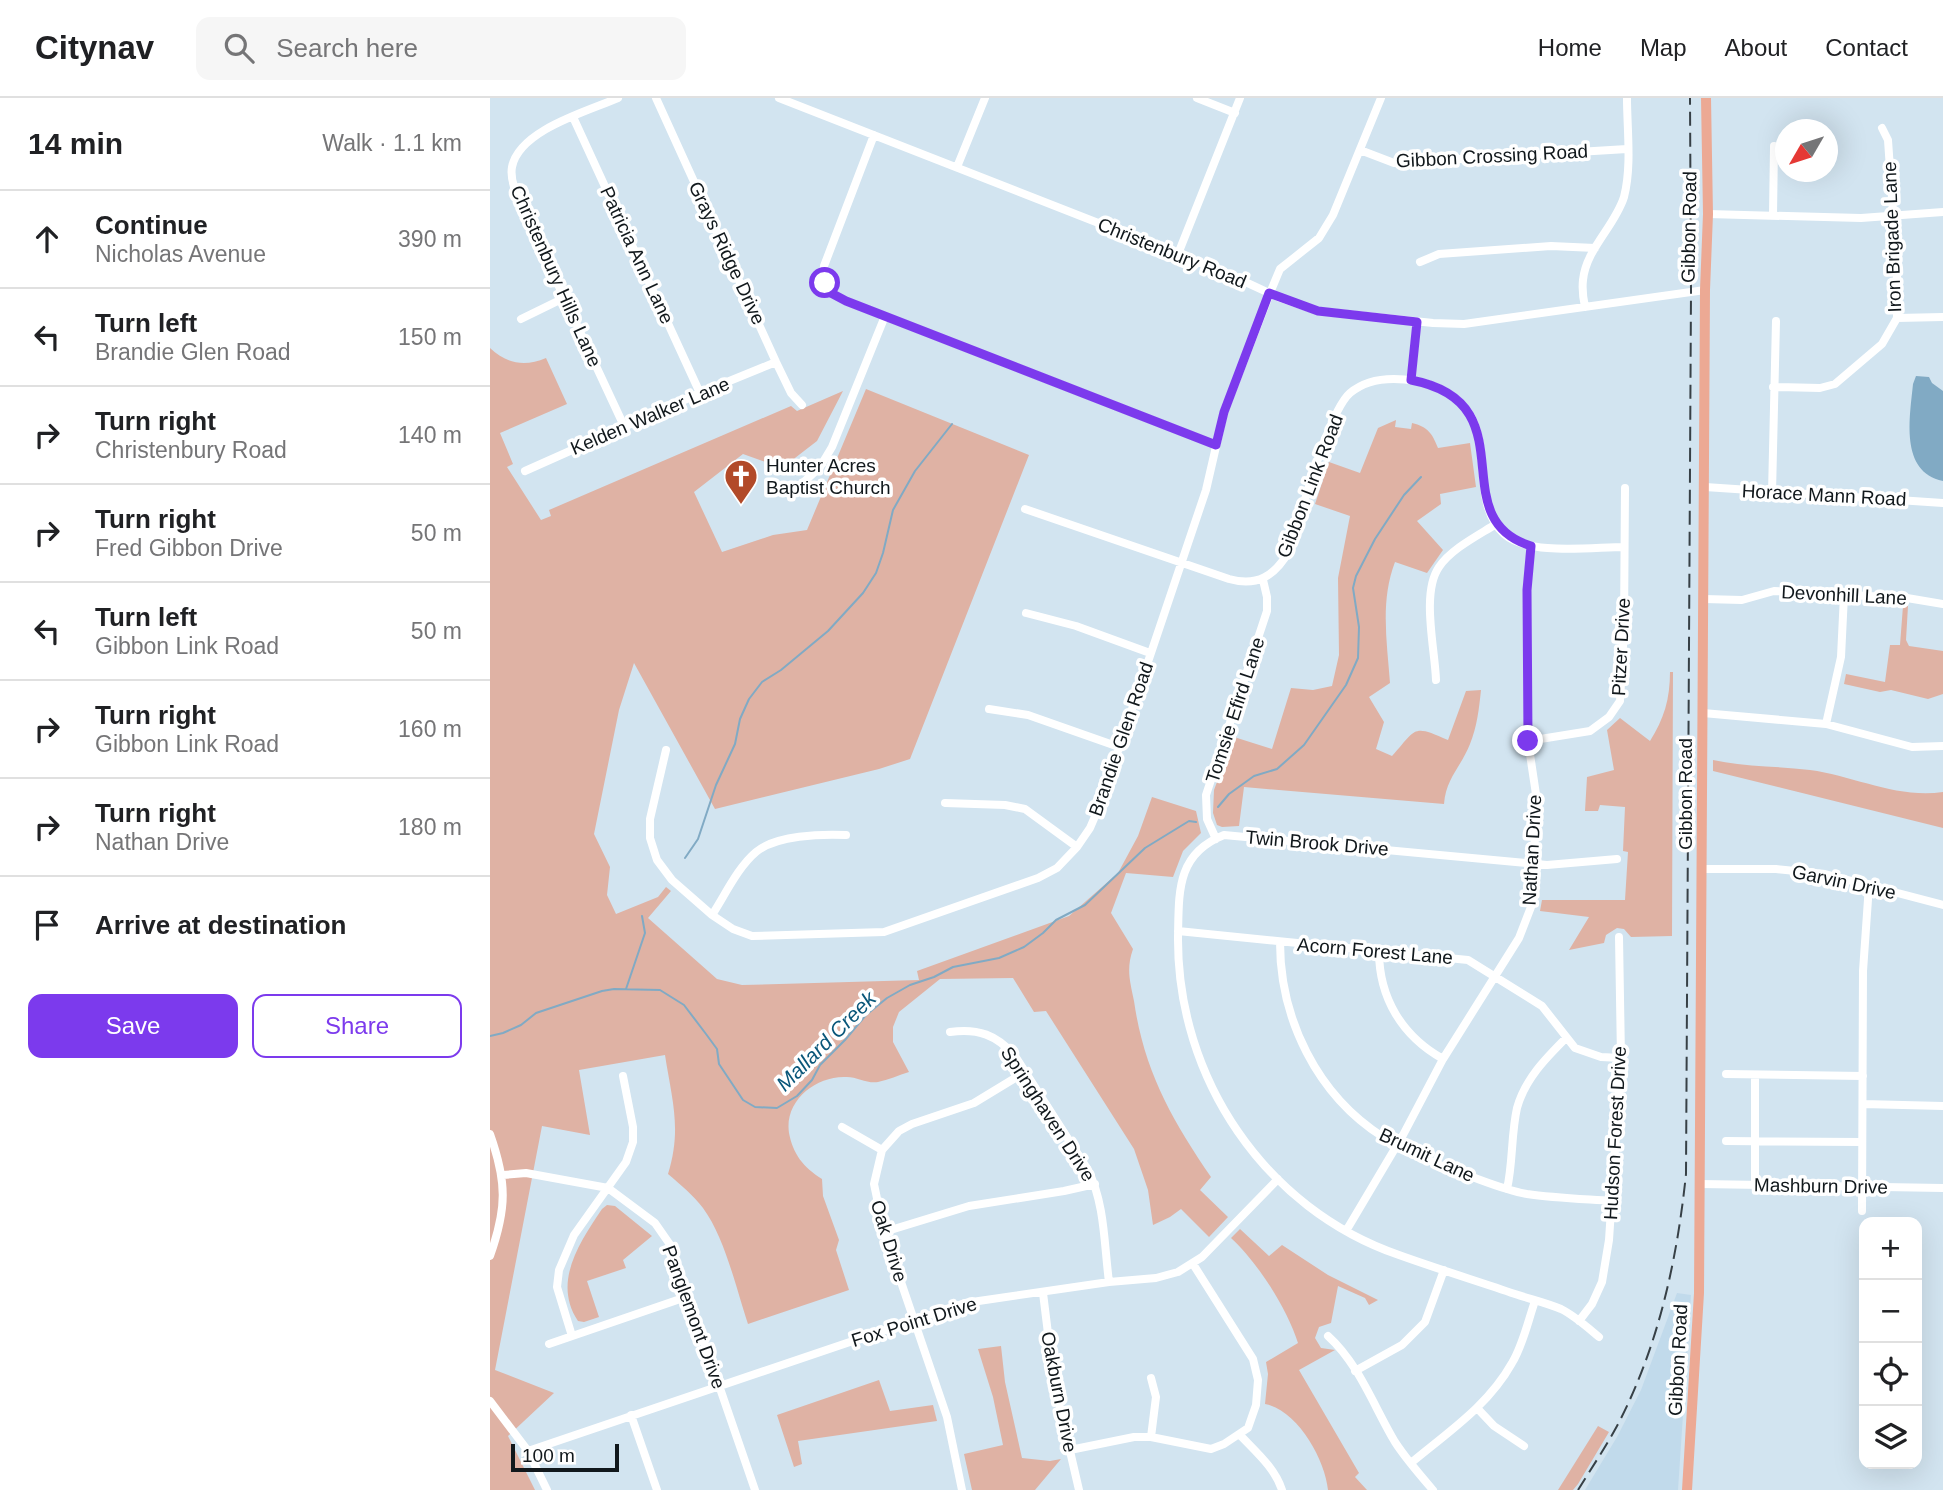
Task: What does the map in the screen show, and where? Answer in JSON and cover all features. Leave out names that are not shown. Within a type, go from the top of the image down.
[{"type":"main road","name":"Gibbon Road","points":[[1688,1490],[1698,1317],[1700,1184],[1708,214],[1706,98]]},
{"type":"street","name":"Christenbury Hills Lane","points":[[618,98],[545,130],[524,145],[512,167],[513,183],[518,195],[624,426]]},
{"type":"street","name":"Grays Ridge Drive","points":[[656,98],[776,362],[791,393],[802,405]]},
{"type":"street","name":"Christenbury Road","points":[[779,98],[1318,311],[1417,322],[1477,323],[1706,290]]},
{"type":"street","points":[[957,167],[985,98]]},
{"type":"street","points":[[1197,98],[1235,113]]},
{"type":"street","points":[[1178,254],[1240,98]]},
{"type":"street","name":"Brandie Glen Road","points":[[666,750],[650,819],[657,860],[672,880],[712,915],[733,929],[752,936],[884,932],[1038,878],[1057,868],[1090,828],[1206,490],[1224,412],[1269,293],[1280,269],[1319,238],[1333,215],[1381,98]]},
{"type":"street","points":[[1585,307],[1583,278],[1595,248],[1623,199],[1627,184],[1627,98]]},
{"type":"street","name":"Patricia Ann Lane","points":[[573,117],[700,393]]},
{"type":"street","name":"Iron Brigade Lane","points":[[1773,387],[1820,388],[1835,384],[1882,344],[1897,318],[1897,271],[1888,141],[1882,128]]},
{"type":"street","points":[[874,135],[824,266],[823,276],[835,296],[1216,445]]},
{"type":"street","points":[[1773,215],[1774,146]]},
{"type":"street","name":"Gibbon Crossing Road","points":[[1360,150],[1394,163],[1627,149]]},
{"type":"street","points":[[1708,214],[1861,218],[1943,212]]},
{"type":"street","points":[[1420,261],[1439,254],[1551,246],[1595,248]]},
{"type":"street","points":[[521,319],[564,298]]},
{"type":"street","points":[[792,493],[820,467],[832,447],[885,316]]},
{"type":"street","points":[[1897,318],[1943,317]]},
{"type":"street","points":[[1772,493],[1776,321]]},
{"type":"street","points":[[1411,380],[1417,322]]},
{"type":"street","name":"Kelden Walker Lane","points":[[525,471],[776,362]]},
{"type":"street","name":"Gibbon Link Road","points":[[1025,509],[1239,582],[1263,580],[1282,564],[1289,551],[1336,412],[1346,397],[1367,383],[1380,379],[1411,380],[1438,387],[1462,404],[1472,418],[1478,436],[1488,508],[1496,524]]},
{"type":"street","name":"Horace Mann Road","points":[[1705,487],[1943,503]]},
{"type":"street","name":"Pitzer Drive","points":[[1528,741],[1590,731],[1609,717],[1620,701],[1624,628],[1625,488]]},
{"type":"street","points":[[1436,680],[1431,584],[1438,568],[1447,558],[1496,524],[1512,539],[1531,546],[1624,547]]},
{"type":"street","name":"Nathan Drive","points":[[1346,1231],[1397,1145],[1443,1059],[1527,922],[1531,907],[1537,801],[1528,741],[1527,590],[1531,546]]},
{"type":"street","name":"Tomsie Efird Lane","points":[[1216,839],[1205,806],[1206,794],[1267,611],[1268,597],[1263,580]]},
{"type":"street","name":"Devonhill Lane","points":[[1704,598],[1742,600],[1774,590],[1907,598],[1943,604]]},
{"type":"street","points":[[1826,724],[1841,657],[1844,595]]},
{"type":"street","points":[[1026,612],[1076,626],[1150,653]]},
{"type":"street","points":[[989,709],[1028,715],[1119,747]]},
{"type":"street","points":[[1703,713],[1826,724],[1912,747],[1943,746]]},
{"type":"street","points":[[945,803],[1005,805],[1026,809],[1077,847]]},
{"type":"street","points":[[712,915],[749,859],[761,848],[804,836],[846,835]]},
{"type":"street","name":"Twin Brook Drive","points":[[1216,839],[1224,835],[1238,836],[1547,865],[1617,859]]},
{"type":"street","points":[[1216,839],[1197,850],[1186,864],[1178,931],[1181,997],[1196,1054],[1209,1084],[1233,1126],[1259,1160],[1314,1211],[1374,1246],[1559,1308],[1599,1337]]},
{"type":"street","name":"Garvin Drive","points":[[1702,869],[1800,871],[1869,885],[1943,905]]},
{"type":"street","points":[[1861,1211],[1864,935],[1869,885]]},
{"type":"street","name":"Acorn Forest Lane","points":[[1178,931],[1468,960],[1542,1006],[1575,1048],[1588,1054],[1621,1058]]},
{"type":"street","name":"Hudson Forest Drive","points":[[1579,1321],[1592,1304],[1602,1282],[1612,1201],[1621,1058],[1619,937]]},
{"type":"street","name":"Brumit Lane","points":[[1280,943],[1285,995],[1297,1032],[1312,1064],[1332,1091],[1357,1117],[1384,1138],[1432,1162],[1507,1189],[1526,1194],[1612,1201]]},
{"type":"street","points":[[1379,951],[1380,978],[1385,995],[1401,1024],[1415,1040],[1443,1059]]},
{"type":"street","name":"Springhaven Drive","points":[[950,1032],[970,1030],[996,1038],[1004,1043],[1025,1072],[1095,1184],[1109,1282]]},
{"type":"street","points":[[1507,1189],[1517,1110],[1523,1092],[1541,1063],[1566,1038]]},
{"type":"street","points":[[842,1128],[882,1150],[900,1130],[974,1103],[1025,1072]]},
{"type":"street","points":[[1726,1074],[1863,1076]]},
{"type":"street","points":[[1755,1075],[1755,1185]]},
{"type":"street","points":[[572,1336],[557,1287],[559,1270],[574,1235],[626,1162],[633,1142],[633,1127],[623,1076]]},
{"type":"street","points":[[1863,1104],[1943,1106]]},
{"type":"street","points":[[490,1134],[503,1175],[501,1226],[490,1256]]},
{"type":"street","points":[[1726,1141],[1862,1142]]},
{"type":"street","name":"Oak Drive","points":[[882,1150],[874,1184],[884,1232],[947,1417],[962,1490]]},
{"type":"street","name":"Panglemont Drive","points":[[503,1175],[526,1173],[608,1188],[655,1223],[671,1246],[755,1490]]},
{"type":"street","name":"Fox Point Drive","points":[[528,1451],[965,1303],[1160,1277],[1193,1264],[1228,1233],[1278,1180]]},
{"type":"street","points":[[884,1232],[969,1206],[1095,1184]]},
{"type":"street","name":"Mashburn Drive","points":[[1700,1184],[1943,1188]]},
{"type":"street","points":[[1070,1450],[1134,1437],[1151,1437],[1210,1448],[1224,1444],[1248,1428],[1256,1405],[1256,1370],[1242,1340],[1193,1264]]},
{"type":"street","points":[[1355,1371],[1402,1345],[1425,1322],[1444,1270]]},
{"type":"street","name":"Oakburn Drive","points":[[1043,1293],[1052,1371],[1079,1490]]},
{"type":"street","points":[[549,1344],[689,1296]]},
{"type":"street","points":[[1411,1463],[1489,1395],[1514,1360],[1535,1301]]},
{"type":"street","points":[[1328,1336],[1355,1371],[1396,1444],[1433,1490]]},
{"type":"street","points":[[1151,1378],[1156,1397],[1151,1437]]},
{"type":"street","points":[[490,1401],[528,1451],[547,1490]]},
{"type":"street","points":[[1477,1408],[1494,1426],[1524,1446]]},
{"type":"street","points":[[631,1415],[657,1490]]},
{"type":"street","points":[[1240,1435],[1272,1469],[1282,1490]]},
{"type":"shaded area","points":[[490,348],[510,361],[524,363],[546,358],[567,404],[500,433],[513,464],[507,467],[541,520],[551,516],[549,510],[791,406],[797,411],[843,391],[817,441],[782,468],[743,454],[694,492],[722,552],[773,535],[807,530],[866,389],[1029,455],[910,759],[715,809],[634,663],[619,710],[594,834],[610,867],[607,895],[616,914],[658,897],[666,887],[671,891],[648,918],[717,979],[742,985],[919,980],[917,971],[1069,916],[1118,873],[1138,836],[1152,797],[1196,811],[1201,833],[1183,851],[1173,877],[1126,873],[1111,913],[1133,949],[1129,969],[1130,981],[1152,1072],[1172,1115],[1211,1177],[1200,1190],[1228,1217],[1209,1237],[1181,1209],[1153,1225],[1148,1190],[1134,1149],[1046,1011],[1034,1012],[1013,978],[940,979],[899,1012],[893,1027],[893,1042],[909,1072],[878,1082],[847,1077],[825,1080],[805,1092],[792,1110],[789,1121],[791,1141],[800,1159],[822,1179],[823,1196],[839,1240],[836,1250],[849,1290],[748,1324],[729,1264],[711,1220],[695,1199],[668,1174],[675,1128],[665,1055],[579,1070],[590,1135],[542,1126],[495,1370],[554,1393],[508,1436],[535,1490],[490,1490]]},
{"type":"shaded area","points":[[1916,376],[1929,377],[1932,383],[1943,391],[1943,481],[1929,476],[1919,467],[1913,455],[1910,411]]},
{"type":"shaded area","points":[[1396,420],[1395,427],[1411,429],[1412,423],[1422,426],[1438,448],[1470,443],[1476,487],[1440,494],[1441,504],[1417,521],[1443,550],[1427,573],[1395,562],[1386,607],[1390,683],[1369,697],[1384,722],[1376,749],[1392,756],[1416,731],[1428,732],[1448,740],[1466,691],[1481,690],[1472,738],[1451,780],[1444,804],[1244,787],[1239,826],[1217,825],[1213,813],[1214,790],[1234,737],[1272,749],[1291,688],[1313,690],[1332,686],[1339,655],[1338,578],[1350,516],[1315,504],[1329,462],[1360,473],[1378,428]]},
{"type":"shaded area","points":[[1903,606],[1908,606],[1906,640],[1909,646],[1943,651],[1943,694],[1928,699],[1891,690],[1880,692],[1844,684],[1846,674],[1885,682],[1890,645],[1900,645]]},
{"type":"shaded area","points":[[1670,672],[1673,672],[1672,936],[1631,937],[1624,929],[1617,928],[1606,935],[1604,943],[1569,950],[1589,917],[1540,911],[1542,900],[1625,900],[1628,852],[1623,851],[1625,807],[1600,805],[1598,811],[1585,811],[1587,777],[1614,770],[1607,730],[1620,718],[1650,741],[1665,708]]},
{"type":"shaded area","points":[[1713,760],[1810,770],[1893,790],[1943,792],[1943,828],[1713,771]]},
{"type":"shaded area","points":[[607,1205],[615,1206],[652,1236],[623,1260],[626,1268],[587,1281],[599,1317],[584,1322],[578,1321],[571,1306],[568,1277],[585,1235]]},
{"type":"shaded area","points":[[1240,1229],[1269,1256],[1282,1245],[1328,1275],[1378,1300],[1369,1305],[1365,1298],[1338,1286],[1331,1323],[1319,1327],[1315,1338],[1321,1348],[1335,1350],[1299,1370],[1359,1473],[1355,1477],[1367,1490],[1328,1490],[1321,1464],[1307,1438],[1288,1416],[1265,1404],[1268,1374],[1266,1362],[1298,1343],[1287,1315],[1270,1287],[1231,1238]]},
{"type":"shaded area","points":[[1677,1293],[1691,1295],[1678,1490],[1585,1490],[1641,1390]]},
{"type":"shaded area","points":[[1001,1346],[1005,1382],[1022,1458],[1050,1461],[1061,1459],[1035,1490],[972,1490],[964,1454],[1003,1445],[993,1397],[978,1349]]},
{"type":"shaded area","points":[[879,1380],[890,1411],[933,1405],[937,1421],[798,1441],[802,1464],[794,1467],[777,1415]]},
{"type":"shaded area","points":[[1598,1426],[1609,1432],[1578,1484],[1573,1490],[1558,1490]]},
{"type":"waterway","points":[[685,858],[698,839],[716,785],[735,744],[740,719],[749,699],[762,682],[781,670],[828,631],[863,593],[876,573],[893,510],[915,471],[952,424]]},
{"type":"waterway","name":"Mallard Creek","points":[[1218,807],[1229,794],[1254,776],[1277,769],[1304,745],[1346,685],[1358,658],[1359,627],[1353,588],[1356,576],[1375,539],[1404,495],[1421,477]]},
{"type":"waterway","name":"Mallard Creek","points":[[490,1036],[521,1025],[536,1013],[602,991],[660,990],[684,1005],[706,1034],[717,1049],[719,1064],[743,1100],[755,1107],[777,1108],[797,1096],[812,1080],[820,1065],[866,1015],[887,998],[953,967],[999,958],[1024,947],[1056,920],[1085,905],[1145,848],[1189,821],[1196,822]]},
{"type":"waterway","points":[[626,989],[645,933],[642,916]]},
{"type":"railway","points":[[1578,1490],[1617,1426],[1644,1366],[1664,1303],[1686,1174],[1690,98]]},
{"type":"place","name":"Hunter Acres Baptist Church","points":[[741,506]]},
{"type":"route","points":[[825,283],[831,293],[846,301],[1216,445],[1224,412],[1269,293],[1318,311],[1417,322],[1411,380],[1438,387],[1462,404],[1472,418],[1478,436],[1488,508],[1505,535],[1531,546],[1527,590],[1528,741]]}]
